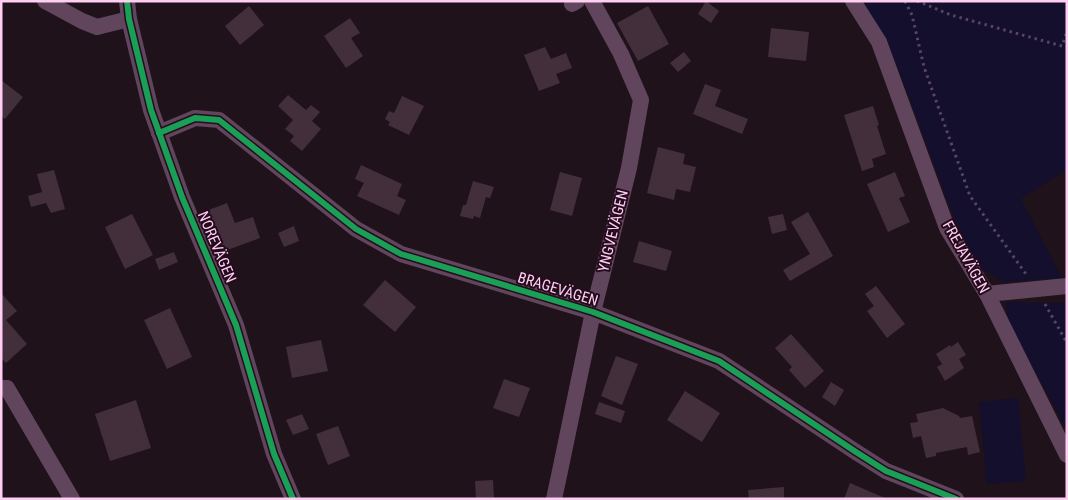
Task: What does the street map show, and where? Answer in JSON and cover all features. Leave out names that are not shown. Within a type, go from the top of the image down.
[{"type":"street","points":[[45,1],[97,27],[129,19]]},
{"type":"street","name":"NOREVÄGEN","points":[[127,1],[129,19],[147,97],[182,197],[236,325],[274,454],[293,499]]},
{"type":"street","name":"YNGVEVÄGEN","points":[[554,499],[593,312],[629,168],[641,100],[621,54],[592,1]]},
{"type":"street","name":"FREJAVÄGEN","points":[[853,1],[879,42],[947,228],[987,294],[1067,455]]},
{"type":"street","name":"BRAGEVÄGEN","points":[[159,133],[194,118],[219,120],[356,229],[401,254],[593,312],[720,361],[886,471],[956,499]]},
{"type":"street","points":[[987,294],[1067,286]]},
{"type":"street","points":[[1,388],[7,388],[72,499]]},
{"type":"path","points":[[905,1],[912,15],[924,67],[970,196],[1037,289],[1067,343]]},
{"type":"path","points":[[917,1],[950,15],[1062,46],[1067,32]]},
{"type":"shaded area","points":[[859,1],[1067,1],[1067,169],[1021,199],[1062,278],[1003,282],[978,266],[957,226],[902,79],[881,33]]},
{"type":"shaded area","points":[[1006,302],[1067,303],[1067,430],[1007,320]]},
{"type":"shaded area","points":[[1018,398],[1026,481],[987,484],[979,402]]},
{"type":"building","points":[[706,1],[719,11],[711,23],[698,14]]},
{"type":"building","points":[[249,6],[264,25],[240,45],[225,26]]},
{"type":"building","points":[[648,6],[669,44],[638,61],[617,23]]},
{"type":"building","points":[[350,18],[360,33],[351,38],[363,56],[346,68],[324,36]]},
{"type":"building","points":[[771,28],[809,32],[806,61],[768,57]]},
{"type":"building","points":[[545,47],[551,59],[566,53],[572,68],[556,74],[560,83],[539,91],[524,55]]},
{"type":"building","points":[[684,52],[691,61],[678,72],[670,63]]},
{"type":"building","points":[[1,80],[23,97],[5,119],[1,116]]},
{"type":"building","points":[[705,84],[721,90],[715,106],[748,119],[742,134],[693,114]]},
{"type":"building","points":[[288,95],[306,110],[311,105],[320,112],[312,121],[321,129],[302,151],[290,141],[294,136],[285,129],[293,120],[278,106]]},
{"type":"building","points":[[402,96],[424,106],[409,135],[388,125],[390,122],[385,119],[389,111],[394,113]]},
{"type":"building","points":[[873,106],[886,154],[872,159],[874,167],[862,171],[844,115]]},
{"type":"building","points":[[658,147],[685,154],[683,164],[696,167],[690,192],[676,189],[674,200],[647,193]]},
{"type":"building","points":[[361,165],[402,184],[397,196],[406,200],[399,215],[357,196],[364,183],[355,179]]},
{"type":"building","points":[[54,170],[65,209],[51,213],[46,203],[31,207],[28,196],[42,192],[37,174]]},
{"type":"building","points":[[560,172],[582,178],[572,216],[550,210]]},
{"type":"building","points":[[895,172],[905,196],[899,198],[910,222],[888,232],[867,184]]},
{"type":"building","points":[[473,181],[494,187],[490,198],[486,197],[480,218],[474,216],[473,219],[460,216],[463,205],[466,205]]},
{"type":"building","points":[[227,203],[235,223],[253,217],[260,238],[222,252],[206,211]]},
{"type":"building","points":[[808,212],[833,256],[790,281],[783,270],[810,254],[791,222]]},
{"type":"building","points":[[132,214],[153,255],[125,269],[105,227]]},
{"type":"building","points":[[783,214],[787,230],[772,234],[768,217]]},
{"type":"building","points":[[294,226],[299,241],[284,247],[278,233]]},
{"type":"building","points":[[639,241],[672,251],[666,271],[633,262]]},
{"type":"building","points":[[174,252],[178,262],[159,270],[155,259]]},
{"type":"building","points":[[385,280],[416,307],[395,332],[363,305]]},
{"type":"building","points":[[876,286],[905,324],[887,338],[867,311],[874,306],[865,294]]},
{"type":"building","points":[[1,293],[17,311],[6,320],[27,344],[6,363],[1,358]]},
{"type":"building","points":[[170,308],[192,357],[167,369],[144,320]]},
{"type":"building","points":[[791,334],[824,371],[805,388],[789,370],[792,367],[775,348]]},
{"type":"building","points":[[321,340],[328,371],[292,378],[286,347]]},
{"type":"building","points":[[958,342],[966,355],[959,359],[964,368],[945,381],[937,367],[942,364],[936,354]]},
{"type":"building","points":[[616,356],[638,364],[622,405],[601,396]]},
{"type":"building","points":[[504,379],[530,388],[519,417],[493,408]]},
{"type":"building","points":[[831,382],[844,390],[835,406],[822,397]]},
{"type":"building","points":[[685,391],[720,413],[702,442],[667,420]]},
{"type":"building","points":[[136,400],[151,448],[110,461],[95,414]]},
{"type":"building","points":[[599,402],[625,411],[621,423],[595,414]]},
{"type":"building","points":[[943,408],[960,418],[972,416],[980,452],[968,455],[967,447],[936,453],[936,456],[926,458],[921,436],[913,438],[910,423],[918,422],[916,414]]},
{"type":"building","points":[[302,414],[309,429],[293,435],[286,420]]},
{"type":"building","points":[[338,426],[350,456],[328,465],[316,434]]},
{"type":"building","points":[[493,480],[494,499],[476,499],[475,481]]},
{"type":"building","points":[[850,483],[887,499],[844,499]]},
{"type":"building","points":[[784,487],[784,499],[749,499],[748,490]]},
{"type":"cycle path","points":[[127,1],[129,19],[151,110],[182,197],[236,325],[274,454],[293,499]]},
{"type":"cycle path","points":[[159,133],[195,118],[219,120],[356,229],[401,254],[593,312],[719,361],[886,471],[956,499]]}]
